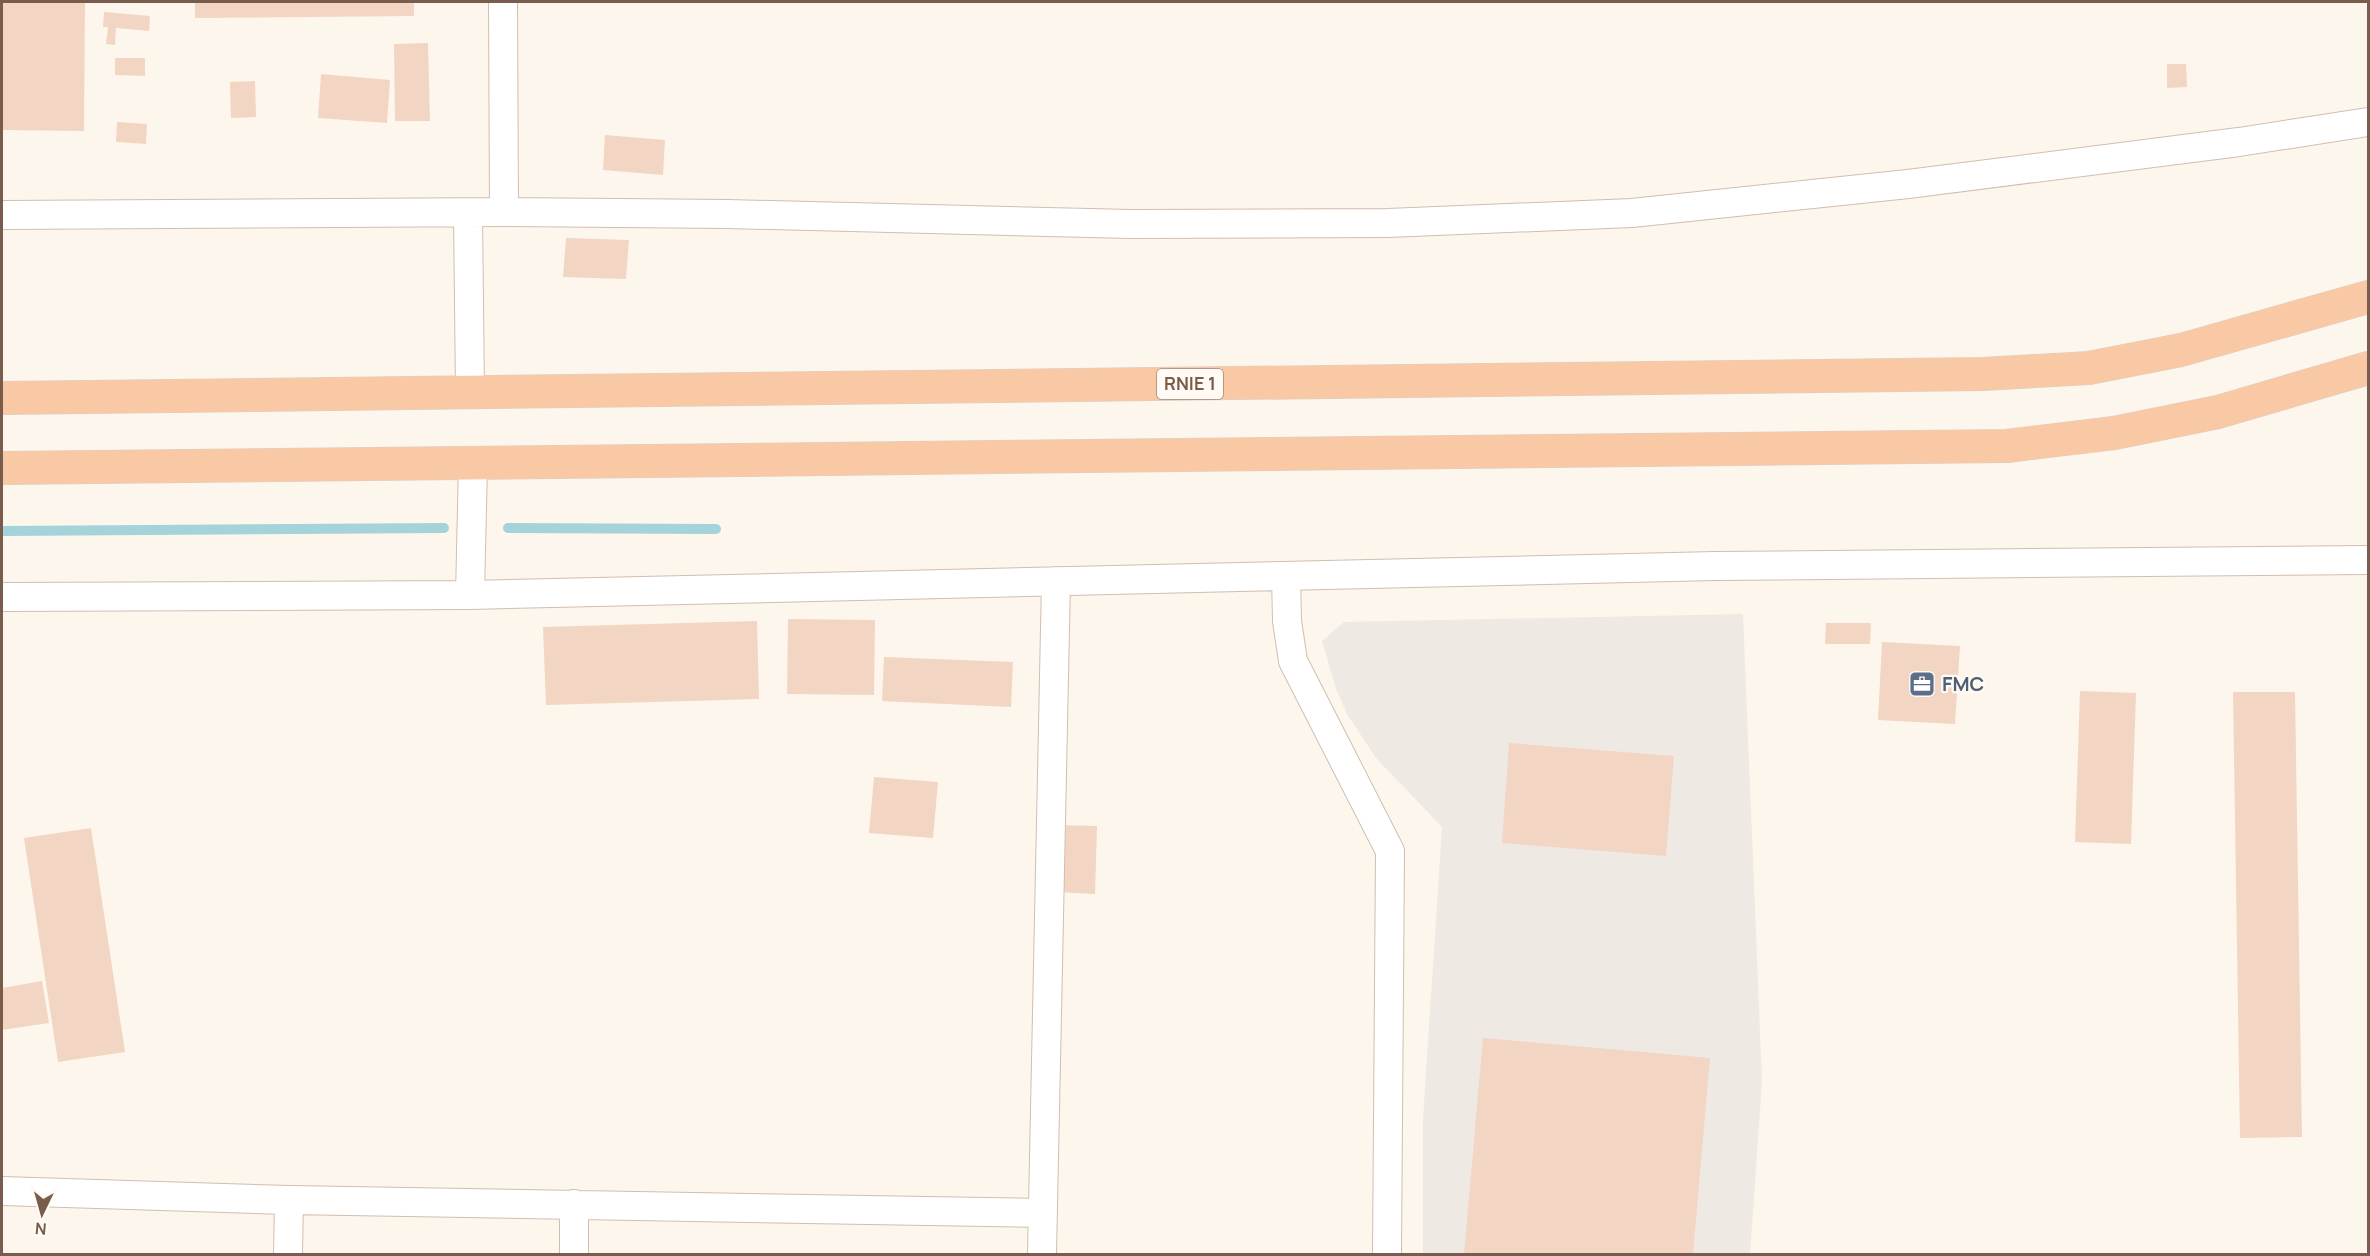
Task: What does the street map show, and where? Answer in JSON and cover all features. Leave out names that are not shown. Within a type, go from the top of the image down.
[{"type":"highway","name":"RNIE 1","points":[[2,398],[1983,374],[2089,368],[2181,350],[2368,297]]},
{"type":"highway","points":[[2,468],[2007,446],[2114,433],[2218,412],[2368,368]]},
{"type":"street","points":[[503,2],[504,212]]},
{"type":"street","points":[[2,214],[504,212],[728,214],[1131,224],[1388,223],[1632,213],[1908,184],[2239,142],[2368,122]]},
{"type":"street","points":[[468,213],[470,393]]},
{"type":"street","points":[[470,595],[472,464]]},
{"type":"street","points":[[2,597],[470,595],[1971,561],[2368,560]]},
{"type":"street","points":[[1286,576],[1287,621],[1293,661],[1390,851],[1387,1254]]},
{"type":"street","points":[[1042,1254],[1056,581]]},
{"type":"street","points":[[2,1191],[290,1200],[1043,1213]]},
{"type":"street","points":[[288,1254],[290,1200]]},
{"type":"street","points":[[574,1204],[574,1254]]},
{"type":"shaded area","points":[[1743,614],[1762,1082],[1750,1254],[1423,1254],[1423,1119],[1442,827],[1376,758],[1347,714],[1336,689],[1322,641],[1344,622]]},
{"type":"building","points":[[2,2],[85,2],[84,131],[2,130]]},
{"type":"building","points":[[195,2],[414,2],[414,16],[195,18]]},
{"type":"building","points":[[104,12],[150,16],[149,31],[116,28],[115,45],[106,44],[108,27],[103,27]]},
{"type":"building","points":[[428,43],[430,121],[395,121],[394,44]]},
{"type":"building","points":[[115,58],[145,58],[145,76],[115,75]]},
{"type":"building","points":[[2167,64],[2186,64],[2187,87],[2167,88]]},
{"type":"building","points":[[321,74],[390,80],[387,123],[318,118]]},
{"type":"building","points":[[255,81],[256,117],[231,118],[230,82]]},
{"type":"building","points":[[117,122],[147,124],[146,144],[116,142]]},
{"type":"building","points":[[605,135],[665,140],[663,175],[603,170]]},
{"type":"building","points":[[566,238],[629,240],[626,279],[563,277]]},
{"type":"building","points":[[788,619],[875,620],[874,695],[787,694]]},
{"type":"building","points":[[757,621],[759,699],[546,705],[543,627]]},
{"type":"building","points":[[1826,623],[1871,623],[1870,644],[1825,644]]},
{"type":"building","points":[[1882,642],[1960,646],[1955,724],[1878,720]]},
{"type":"building","points":[[884,657],[1013,662],[1011,707],[882,701]]},
{"type":"building","points":[[2080,691],[2136,693],[2131,844],[2075,842]]},
{"type":"building","points":[[2233,692],[2295,692],[2302,1137],[2240,1138]]},
{"type":"building","points":[[1509,743],[1674,756],[1666,856],[1502,843]]},
{"type":"building","points":[[874,777],[938,782],[933,838],[869,833]]},
{"type":"building","points":[[1058,825],[1097,826],[1095,894],[1055,892]]},
{"type":"building","points":[[91,828],[125,1052],[58,1062],[24,838]]},
{"type":"building","points":[[42,981],[49,1023],[2,1030],[2,988]]},
{"type":"building","points":[[1483,1038],[1710,1058],[1693,1254],[1464,1254]]},
{"type":"waterway","points":[[2,531],[444,528]]},
{"type":"waterway","points":[[508,528],[716,529]]},
{"type":"place","name":"FMC","points":[[1922,684]]}]
